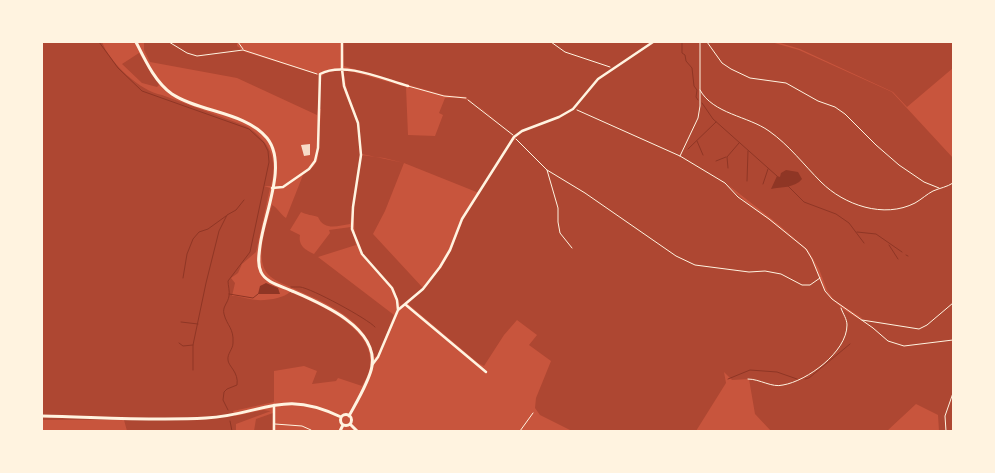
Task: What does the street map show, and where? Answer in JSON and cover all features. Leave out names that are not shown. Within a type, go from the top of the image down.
[{"type":"street","points":[[136,42],[158,80],[171,94],[248,124],[266,136],[273,147],[277,160],[261,234],[259,260],[262,274],[270,281],[325,306],[352,324],[366,340],[372,356],[372,365],[370,373],[349,416],[351,420],[350,424],[357,431]]},
{"type":"street","points":[[342,42],[342,69],[346,94],[358,123],[361,155],[352,215],[353,232],[362,254],[396,293],[398,310],[378,357],[372,365]]},
{"type":"street","points":[[398,310],[406,305],[423,289],[440,268],[450,250],[462,219],[514,137],[522,131],[559,117],[573,109],[598,80],[653,42]]},
{"type":"street","points":[[272,188],[283,187],[312,166],[318,148],[320,74],[342,69],[408,86]]},
{"type":"street","points":[[406,305],[486,372]]},
{"type":"street","points":[[42,416],[207,418],[274,404],[288,403],[307,404],[341,418]]},
{"type":"street","points":[[274,404],[274,431]]},
{"type":"street","points":[[341,418],[346,415],[349,416]]},
{"type":"street","points":[[341,418],[340,421],[343,425]]},
{"type":"street","points":[[343,425],[350,424]]},
{"type":"street","points":[[340,431],[343,425]]},
{"type":"lane","points":[[408,86],[444,96],[466,98]]},
{"type":"lane","points":[[274,424],[302,426],[310,430]]},
{"type":"path","points":[[169,42],[187,53],[197,56],[243,50],[315,74]]},
{"type":"path","points":[[238,42],[243,50]]},
{"type":"path","points":[[551,42],[565,52],[610,66],[612,69]]},
{"type":"path","points":[[680,156],[698,118],[700,90],[700,42]]},
{"type":"path","points":[[707,42],[722,63],[731,69],[750,78],[786,83],[835,107],[845,114],[876,145],[899,165],[924,182],[940,188]]},
{"type":"path","points":[[700,90],[704,98],[713,104],[769,130],[784,143],[822,183],[836,195],[852,204],[876,209],[892,209],[915,203],[940,188],[953,184]]},
{"type":"path","points":[[466,98],[478,106],[514,137],[547,170],[585,192],[676,256],[695,265],[750,272],[765,271],[781,274],[802,285],[810,285],[820,278]]},
{"type":"path","points":[[573,109],[680,156],[725,184],[738,197],[806,249],[826,291],[840,307],[861,320],[888,341],[904,346],[953,340]]},
{"type":"path","points":[[547,170],[558,208],[560,233],[572,248]]},
{"type":"path","points":[[861,320],[919,329],[927,325],[953,303]]},
{"type":"path","points":[[748,379],[783,386],[817,370],[832,356],[844,338],[847,326],[840,307]]},
{"type":"path","points":[[946,431],[945,416],[953,393]]},
{"type":"path","points":[[520,431],[533,413]]},
{"type":"shaded area","points":[[42,42],[102,42],[112,59],[119,67],[144,88],[246,126],[261,138],[270,152],[273,176],[271,186],[264,186],[270,188],[256,252],[242,264],[238,273],[231,278],[235,283],[232,296],[255,300],[266,300],[277,298],[290,292],[315,303],[343,319],[355,329],[364,341],[369,353],[370,367],[362,386],[338,378],[336,381],[312,384],[317,371],[304,366],[274,371],[274,402],[233,411],[235,416],[263,410],[271,411],[236,424],[236,431],[127,431],[124,420],[42,420]]},
{"type":"shaded area","points":[[144,42],[237,42],[237,46],[245,52],[322,76],[325,73],[341,70],[345,94],[357,121],[360,155],[350,224],[328,226],[318,217],[301,212],[290,230],[300,235],[301,245],[314,254],[330,233],[329,230],[351,227],[356,245],[318,257],[394,315],[378,356],[374,357],[370,343],[362,331],[352,321],[340,312],[314,298],[274,279],[264,268],[262,261],[262,245],[265,228],[272,205],[286,218],[303,175],[314,166],[318,159],[321,109],[318,108],[317,115],[237,78],[150,62],[144,50]]},
{"type":"shaded area","points":[[343,42],[771,42],[799,50],[892,92],[953,158],[953,431],[939,431],[938,415],[916,404],[887,431],[771,431],[755,414],[749,379],[732,380],[724,372],[726,383],[696,431],[572,431],[540,415],[535,408],[536,398],[551,361],[529,345],[537,335],[517,320],[504,335],[484,366],[478,363],[408,304],[441,268],[451,251],[463,220],[510,144],[513,140],[517,140],[478,106],[466,98],[467,97],[444,95],[344,66]],"holes":[[[727,184],[778,224],[808,250],[819,269],[827,290],[834,300],[862,318],[861,320],[842,308],[829,296],[823,286],[814,263],[804,248],[745,201]]]},
{"type":"shaded area","points":[[777,42],[953,42],[953,68],[907,107],[893,92],[800,49]]},
{"type":"shaded area","points":[[139,53],[159,85],[157,87],[142,83],[122,64]]},
{"type":"shaded area","points":[[343,69],[406,87],[408,135],[435,136],[443,115],[439,113],[445,98],[459,98],[470,101],[490,115],[513,136],[479,193],[404,163],[362,154],[359,123],[348,95]]},
{"type":"shaded area","points":[[361,155],[384,158],[404,163],[385,211],[373,234],[423,288],[401,307],[393,287],[363,254],[355,235],[353,207]]},
{"type":"shaded area","points":[[786,170],[798,172],[802,179],[792,186],[771,189],[777,176],[780,177],[781,173]]},
{"type":"shaded area","points":[[266,283],[278,288],[280,294],[258,294],[260,286]]},
{"type":"shaded area","points":[[273,413],[272,431],[254,431],[256,419]]},
{"type":"building","points":[[310,144],[310,155],[304,156],[301,145]]},
{"type":"waterway","points":[[99,42],[118,68],[142,91],[249,129],[264,143],[268,151],[269,162],[250,252],[228,281],[229,294],[224,307],[224,312],[233,338],[233,345],[228,356],[228,362],[235,373],[237,380],[237,385],[227,389],[224,392],[223,400],[228,410]]},
{"type":"waterway","points":[[682,42],[682,53],[685,55],[686,61],[692,68],[694,86],[697,90],[696,97],[698,100]]},
{"type":"waterway","points":[[702,103],[713,119],[777,176]]},
{"type":"waterway","points":[[688,149],[716,122]]},
{"type":"waterway","points":[[697,141],[703,155]]},
{"type":"waterway","points":[[728,168],[727,157],[739,143]]},
{"type":"waterway","points":[[747,181],[748,151]]},
{"type":"waterway","points":[[716,161],[726,157]]},
{"type":"waterway","points":[[763,184],[768,169]]},
{"type":"waterway","points":[[788,186],[804,202],[836,214],[849,223],[864,243]]},
{"type":"waterway","points":[[193,370],[193,345],[219,231],[227,215],[236,210],[244,200]]},
{"type":"waterway","points":[[183,278],[187,254],[193,239],[199,232],[208,229],[226,216]]},
{"type":"waterway","points":[[857,232],[876,234],[902,252]]},
{"type":"waterway","points":[[889,245],[898,259]]},
{"type":"waterway","points":[[291,287],[300,287],[327,298],[351,311],[375,327]]},
{"type":"waterway","points":[[229,294],[253,298],[258,294]]},
{"type":"waterway","points":[[181,322],[198,324]]},
{"type":"waterway","points":[[179,343],[183,346],[193,345]]},
{"type":"waterway","points":[[805,379],[809,378],[850,344]]},
{"type":"waterway","points":[[728,379],[750,370],[777,372],[797,379]]},
{"type":"waterway","points":[[230,421],[232,431]]}]
